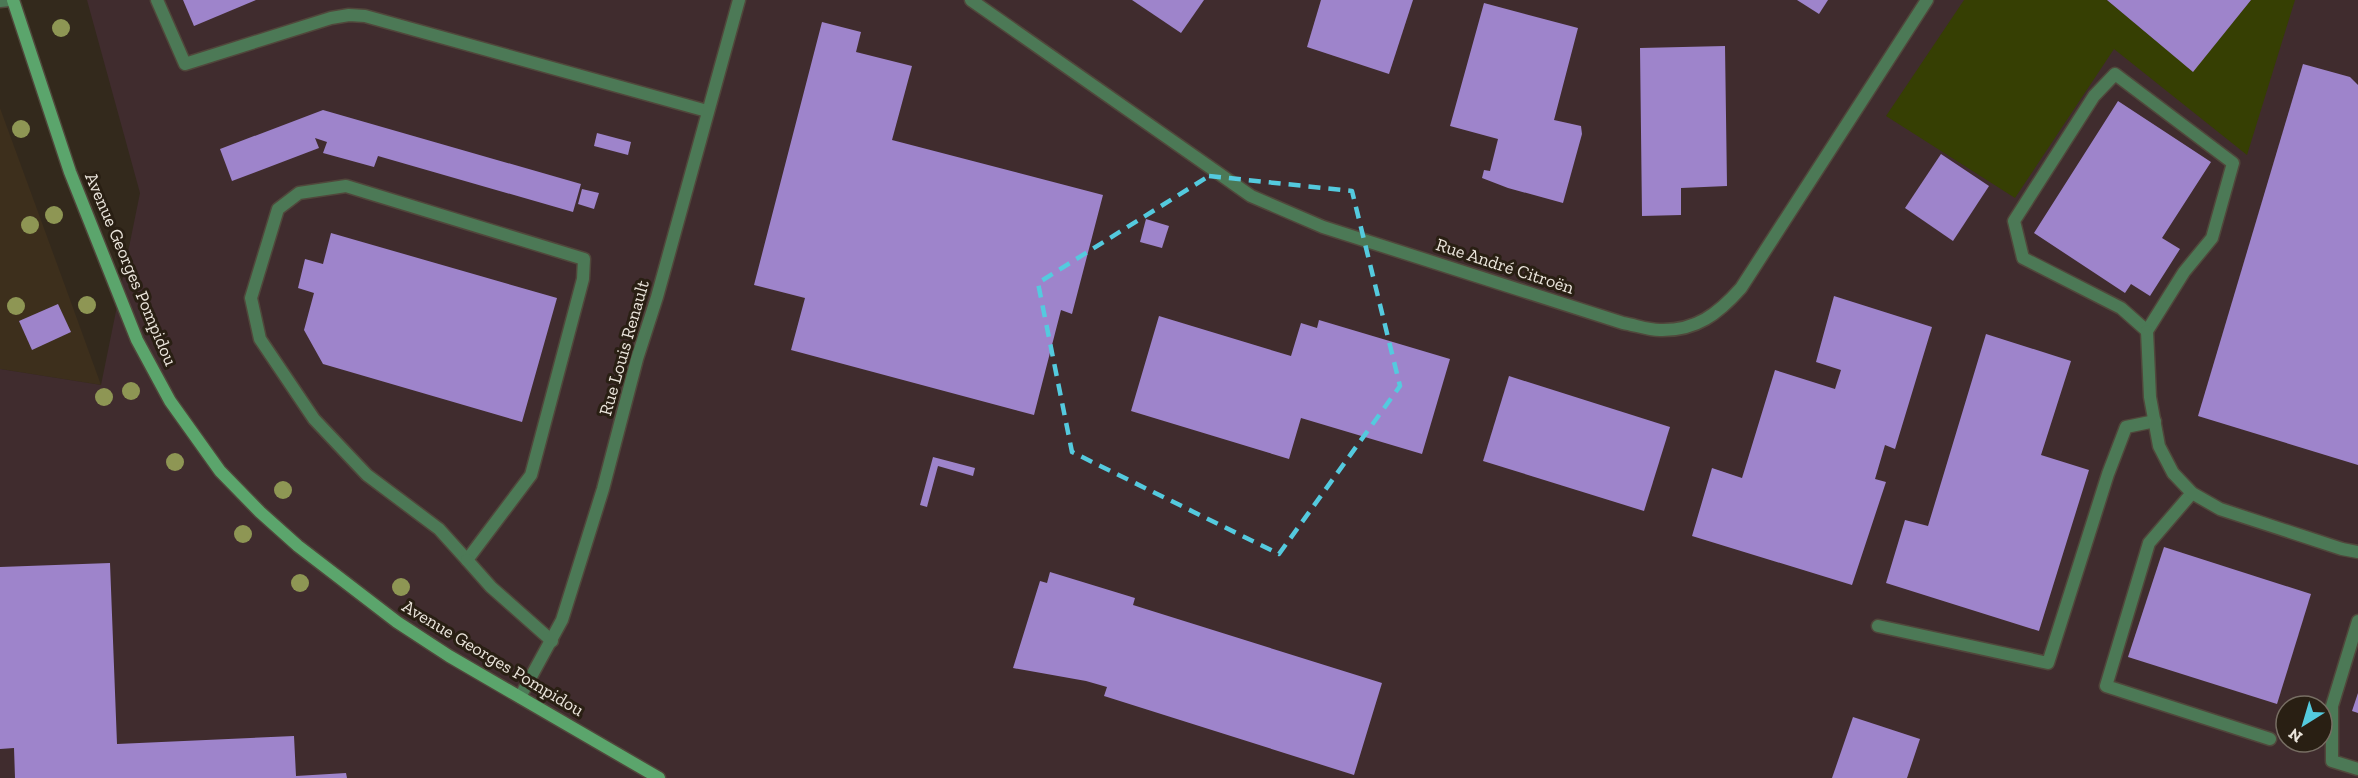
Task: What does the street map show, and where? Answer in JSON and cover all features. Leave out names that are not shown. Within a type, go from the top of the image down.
[{"type":"main road","name":"Avenue Georges Pompidou","points":[[11,0],[70,172],[138,340],[170,401],[220,471],[260,512],[298,546],[357,592],[449,656],[659,778]]},
{"type":"street","points":[[0,1],[11,0]]},
{"type":"street","points":[[157,0],[185,64],[331,18],[349,15],[365,16],[707,111]]},
{"type":"street","name":"Rue Louis Renault","points":[[520,697],[562,620],[603,489],[637,359],[657,297],[739,0]]},
{"type":"street","name":"Rue André Citroën","points":[[971,0],[1251,195],[1323,227],[1623,322],[1660,330],[1686,327],[1714,316],[1741,288],[1927,0]]},
{"type":"street","points":[[2146,331],[2121,308],[2024,258],[2014,221],[2094,96],[2115,74],[2233,163],[2212,238],[2184,272],[2146,331],[2150,397],[2159,446],[2173,473],[2192,493],[2220,509],[2342,549],[2358,552]]},
{"type":"street","points":[[467,560],[531,476],[583,279],[584,259],[346,186],[299,193],[278,209],[251,298],[260,339],[314,419],[367,475],[439,529],[491,587],[552,641]]},
{"type":"street","points":[[1878,626],[2048,663],[2108,474],[2126,427],[2155,422]]},
{"type":"street","points":[[2192,493],[2149,543],[2106,686],[2270,739]]},
{"type":"street","points":[[2358,621],[2332,706],[2332,760],[2358,769]]},
{"type":"highlighted area","points":[[1209,176],[1352,191],[1400,386],[1279,554],[1072,452],[1038,283]]},
{"type":"shaded area","points":[[87,0],[2358,0],[2358,778],[0,778],[0,369],[101,385],[140,193]]},
{"type":"shaded area","points":[[0,108],[64,283],[101,385],[0,369]]},
{"type":"green space","points":[[1964,0],[2107,0],[2193,71],[2251,0],[2295,0],[2247,155],[2114,49],[2015,198],[1886,116]]},
{"type":"building","points":[[183,0],[256,0],[194,26]]},
{"type":"building","points":[[1132,0],[1204,0],[1181,33]]},
{"type":"building","points":[[1321,0],[1413,0],[1389,74],[1307,47]]},
{"type":"building","points":[[1797,0],[1828,0],[1819,14]]},
{"type":"building","points":[[2107,0],[2251,0],[2193,72]]},
{"type":"building","points":[[1484,3],[1578,28],[1554,120],[1581,126],[1582,134],[1563,203],[1508,188],[1482,178],[1484,170],[1490,171],[1498,139],[1450,126]]},
{"type":"building","points":[[822,22],[861,32],[856,52],[912,66],[892,140],[1103,195],[1072,314],[1061,310],[1034,415],[791,350],[805,298],[754,285]]},
{"type":"building","points":[[1725,46],[1727,186],[1681,188],[1681,215],[1642,216],[1640,48]]},
{"type":"building","points":[[2303,64],[2350,77],[2358,85],[2358,465],[2198,416]]},
{"type":"building","points":[[2118,101],[2211,162],[2162,238],[2180,249],[2150,296],[2131,284],[2125,293],[2034,233]]},
{"type":"building","points":[[323,110],[581,184],[573,212],[378,156],[374,167],[323,153],[327,142],[315,138],[319,148],[232,181],[220,149]]},
{"type":"building","points":[[597,133],[631,142],[628,155],[594,146]]},
{"type":"building","points":[[1941,154],[1989,186],[1953,241],[1905,208]]},
{"type":"building","points":[[582,189],[599,193],[594,209],[578,204]]},
{"type":"building","points":[[1146,219],[1169,226],[1162,248],[1140,242]]},
{"type":"building","points":[[331,233],[557,298],[522,422],[323,364],[304,330],[314,293],[298,288],[305,259],[323,264]]},
{"type":"building","points":[[1834,296],[1932,327],[1895,449],[1885,445],[1875,479],[1886,482],[1852,585],[1692,536],[1712,468],[1742,478],[1775,370],[1835,389],[1841,370],[1816,362]]},
{"type":"building","points":[[58,304],[71,332],[32,350],[19,321]]},
{"type":"building","points":[[1159,316],[1291,356],[1301,323],[1317,328],[1319,320],[1450,359],[1422,454],[1301,418],[1289,459],[1131,411]]},
{"type":"building","points":[[1986,334],[2071,361],[2041,455],[2089,470],[2039,631],[1886,583],[1905,520],[1928,526]]},
{"type":"building","points":[[1509,376],[1670,427],[1644,511],[1483,461]]},
{"type":"building","points":[[933,457],[975,468],[973,476],[938,466],[927,507],[920,505]]},
{"type":"building","points":[[2164,547],[2311,594],[2280,694],[2274,694],[2274,703],[2128,657]]},
{"type":"building","points":[[110,563],[117,744],[294,736],[296,776],[346,773],[347,778],[15,778],[14,748],[0,749],[0,567]]},
{"type":"building","points":[[1050,572],[1135,598],[1133,605],[1382,683],[1354,775],[1104,696],[1107,687],[1013,668],[1040,581],[1047,583]]},
{"type":"building","points":[[2358,693],[2358,713],[2352,711]]},
{"type":"building","points":[[1853,717],[1920,739],[1907,778],[1832,778]]}]
